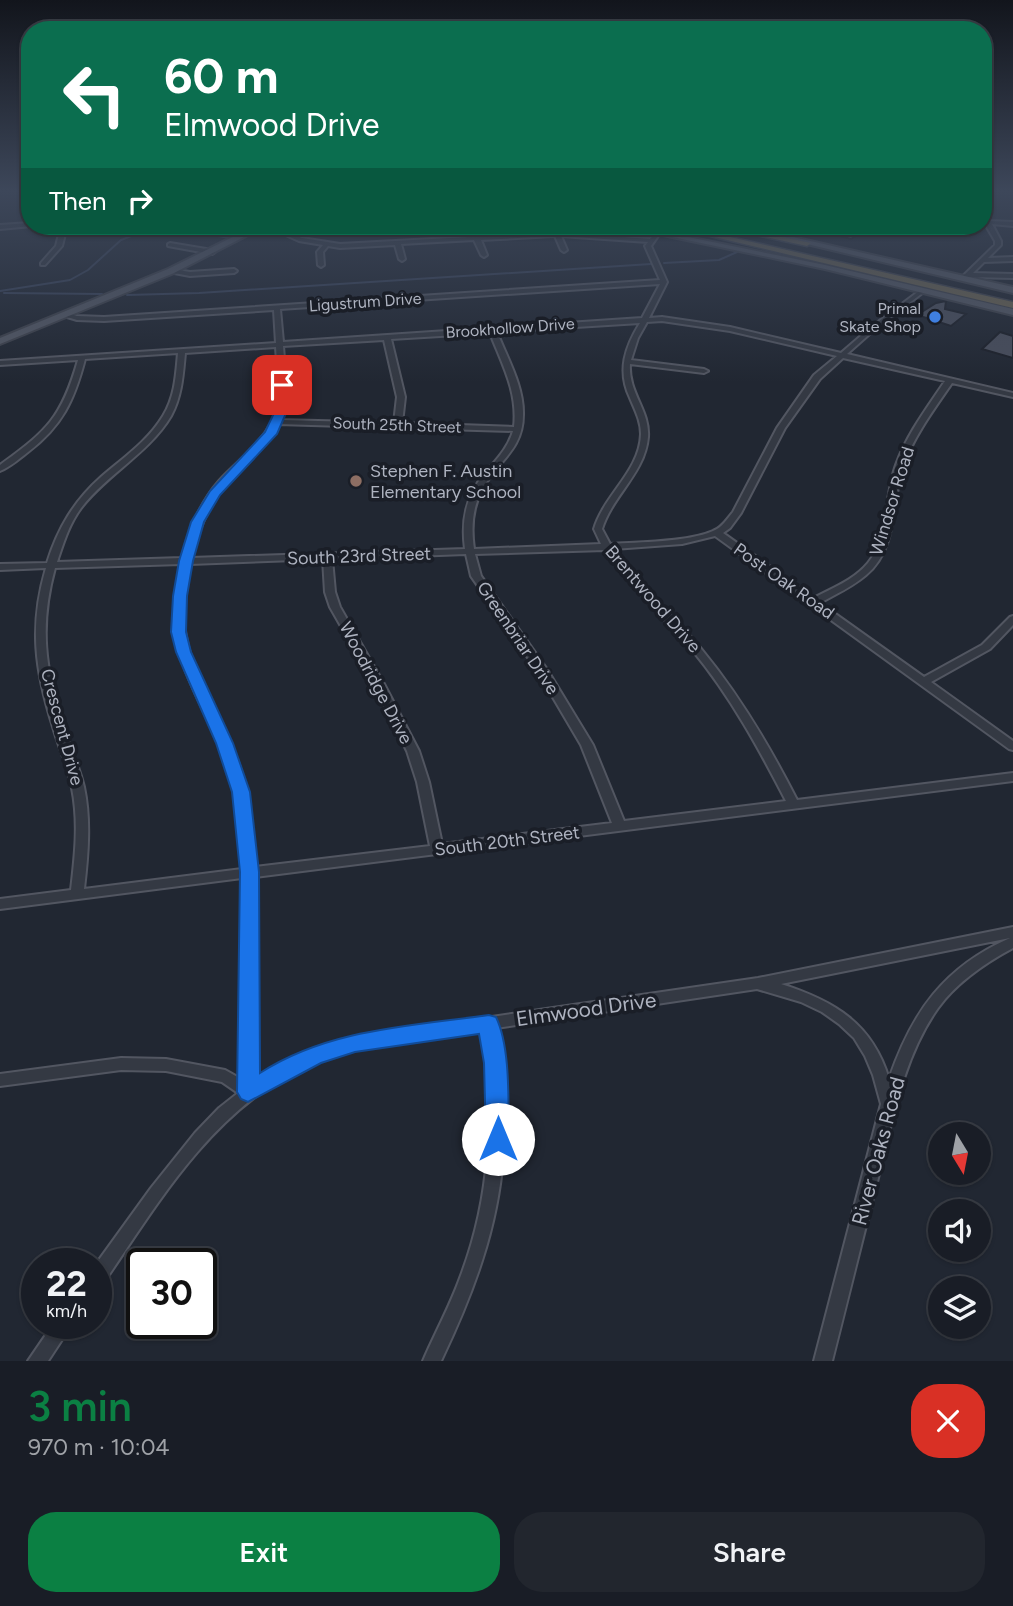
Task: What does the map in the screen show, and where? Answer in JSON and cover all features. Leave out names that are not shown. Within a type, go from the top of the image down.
[{"type":"highway","points":[[799,256],[1013,305]]},
{"type":"highway","points":[[834,256],[1013,298]]},
{"type":"main road","points":[[0,341],[204,256]]},
{"type":"main road","points":[[767,256],[1013,313]]},
{"type":"main road","points":[[867,256],[966,276],[1013,290]]},
{"type":"street","points":[[43,264],[51,256]]},
{"type":"street","points":[[320,256],[321,265]]},
{"type":"street","points":[[652,256],[664,282]]},
{"type":"street","points":[[966,276],[989,256]]},
{"type":"street","points":[[984,260],[1013,259]]},
{"type":"street","points":[[171,271],[190,274],[234,271]]},
{"type":"street","points":[[966,276],[1013,275]]},
{"type":"street","name":"Ligustrum Drive","points":[[66,315],[104,319],[664,282]]},
{"type":"street","name":"Brentwood Drive","points":[[664,282],[630,348],[626,375],[644,426],[640,460],[604,508],[598,529],[607,547],[723,682],[763,743],[793,806]]},
{"type":"street","name":"Post Oak Road","points":[[923,290],[817,377],[786,420],[737,513],[717,533],[1013,746]]},
{"type":"street","points":[[248,1092],[249,872],[241,792],[236,772],[193,678],[179,632],[180,596],[186,561],[198,522],[215,493],[262,444],[276,422],[283,398],[277,307]]},
{"type":"street","name":"Brookhollow Drive","points":[[0,363],[646,319],[708,325],[1013,395]]},
{"type":"street","points":[[492,329],[519,401],[518,429]]},
{"type":"street","points":[[387,337],[401,397],[398,425]]},
{"type":"street","name":"Crescent Drive","points":[[77,895],[83,842],[81,800],[75,772],[48,690],[42,650],[43,602],[52,565],[77,506],[165,418],[175,399],[182,352]]},
{"type":"street","points":[[0,469],[44,437],[58,422],[74,393],[82,358]]},
{"type":"street","points":[[628,362],[704,371]]},
{"type":"street","name":"Windsor Road","points":[[814,602],[860,575],[875,561],[883,543],[895,480],[905,452],[917,427],[950,380]]},
{"type":"street","name":"South 25th Street","points":[[276,422],[518,429]]},
{"type":"street","name":"Greenbriar Drive","points":[[518,429],[510,449],[484,479],[467,516],[470,552],[476,576],[543,671],[587,745],[620,827]]},
{"type":"street","name":"South 23rd Street","points":[[0,567],[607,547],[682,541],[717,533]]},
{"type":"street","name":"Woodridge Drive","points":[[327,557],[330,592],[335,607],[414,751],[438,850]]},
{"type":"street","points":[[924,681],[986,647],[1013,619]]},
{"type":"street","name":"South 20th Street","points":[[0,904],[1013,778]]},
{"type":"street","name":"Elmwood Drive","points":[[112,1257],[163,1185],[214,1122],[248,1092],[280,1072],[316,1055],[355,1043],[757,984],[1013,932]]},
{"type":"street","name":"River Oaks Road","points":[[823,1361],[888,1102],[919,1028],[934,1002],[991,953],[1013,942]]},
{"type":"street","name":"Elmwood Drive","points":[[757,984],[818,1001],[839,1014],[873,1055],[882,1073],[888,1102]]},
{"type":"street","points":[[432,1361],[467,1285],[488,1217],[497,1164],[499,1114],[489,1024]]},
{"type":"street","points":[[0,1080],[121,1064],[166,1065],[225,1076],[248,1092]]},
{"type":"street","points":[[37,1361],[53,1339]]},
{"type":"building","points":[[946,301],[945,309],[966,314],[951,326],[917,315],[936,303]]},
{"type":"building","points":[[1000,332],[1013,336],[1013,358],[982,349]]},
{"type":"waterway","points":[[0,291],[70,280],[88,270],[104,256]]},
{"type":"waterway","points":[[664,263],[719,260],[729,256]]},
{"type":"waterway","points":[[127,295],[199,293],[651,264]]},
{"type":"waterway","points":[[4,293],[102,294]]},
{"type":"place","name":"Primal Skate Shop","points":[[935,317]]},
{"type":"place","name":"Stephen F. Austin Elementary School","points":[[356,481]]},
{"type":"route","points":[[282,385],[281,411],[271,434],[215,493],[198,522],[192,536],[180,596],[179,632],[184,652],[236,772],[241,792],[249,872],[248,1092],[280,1072],[316,1055],[355,1043],[489,1024],[499,1114],[498,1139]]}]
